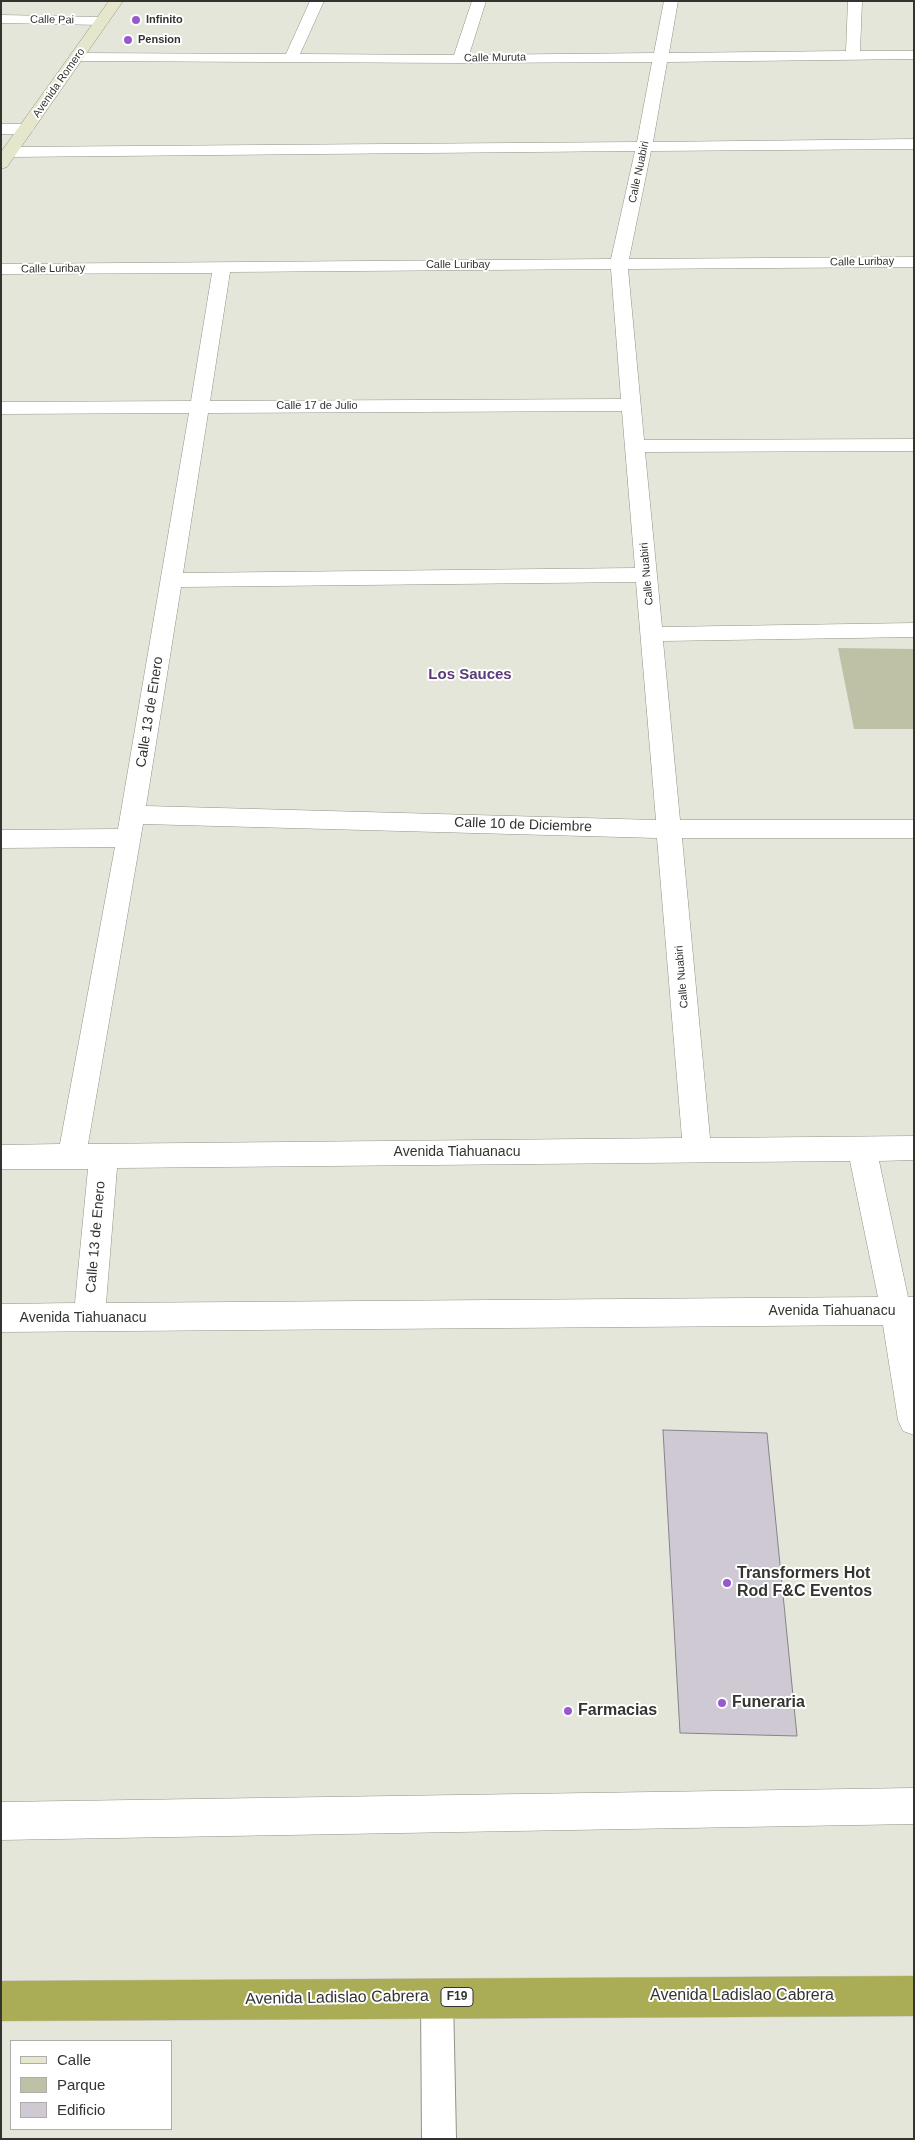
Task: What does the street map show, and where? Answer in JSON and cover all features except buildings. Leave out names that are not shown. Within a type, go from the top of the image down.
[{"type":"highway","name":"Avenida Ladislao Cabrera","points":[[1,2001],[437,1997],[914,1996]]},
{"type":"street","name":"Avenida Romero","points":[[6,158],[116,1]]},
{"type":"street","points":[[291,58],[317,1]]},
{"type":"street","points":[[460,59],[479,1]]},
{"type":"street","name":"Calle Nuabiri","points":[[671,1],[644,146],[619,264],[697,1150]]},
{"type":"street","points":[[853,55],[856,1]]},
{"type":"street","name":"Calle Pai","points":[[1,19],[102,21]]},
{"type":"street","name":"Calle Muruta","points":[[76,57],[460,59],[914,55]]},
{"type":"street","points":[[1,129],[26,129]]},
{"type":"street","points":[[6,158],[644,146],[914,144]]},
{"type":"street","name":"Calle Luribay","points":[[1,269],[914,262]]},
{"type":"street","name":"Calle 13 de Enero","points":[[72,1156],[131,827],[222,267]]},
{"type":"street","name":"Calle 17 de Julio","points":[[1,408],[632,405]]},
{"type":"street","points":[[636,446],[914,445]]},
{"type":"street","points":[[172,580],[647,575]]},
{"type":"street","points":[[652,634],[914,630]]},
{"type":"street","name":"Calle 10 de Diciembre","points":[[1,839],[131,827],[914,829]]},
{"type":"street","points":[[862,1148],[905,1311],[914,1420]]},
{"type":"street","name":"Avenida Tiahuanacu","points":[[1,1156],[914,1148]]},
{"type":"street","name":"Calle 13 de Enero","points":[[89,1318],[104,1155]]},
{"type":"street","name":"Avenida Tiahuanacu","points":[[1,1318],[905,1311]]},
{"type":"street","points":[[1,1821],[914,1806]]},
{"type":"lane","points":[[437,1997],[439,2139]]},
{"type":"green space","points":[[838,648],[914,649],[914,729],[854,729]]},
{"type":"place","name":"Infinito","points":[[136,20]]},
{"type":"place","name":"Pension","points":[[128,40]]},
{"type":"place","name":"Transformers Hot Rod F&C Eventos","points":[[727,1583]]},
{"type":"place","name":"Funeraria","points":[[722,1703]]},
{"type":"place","name":"Farmacias","points":[[568,1711]]},
{"type":"district","name":"Los Sauces","points":[[470,675]]}]
